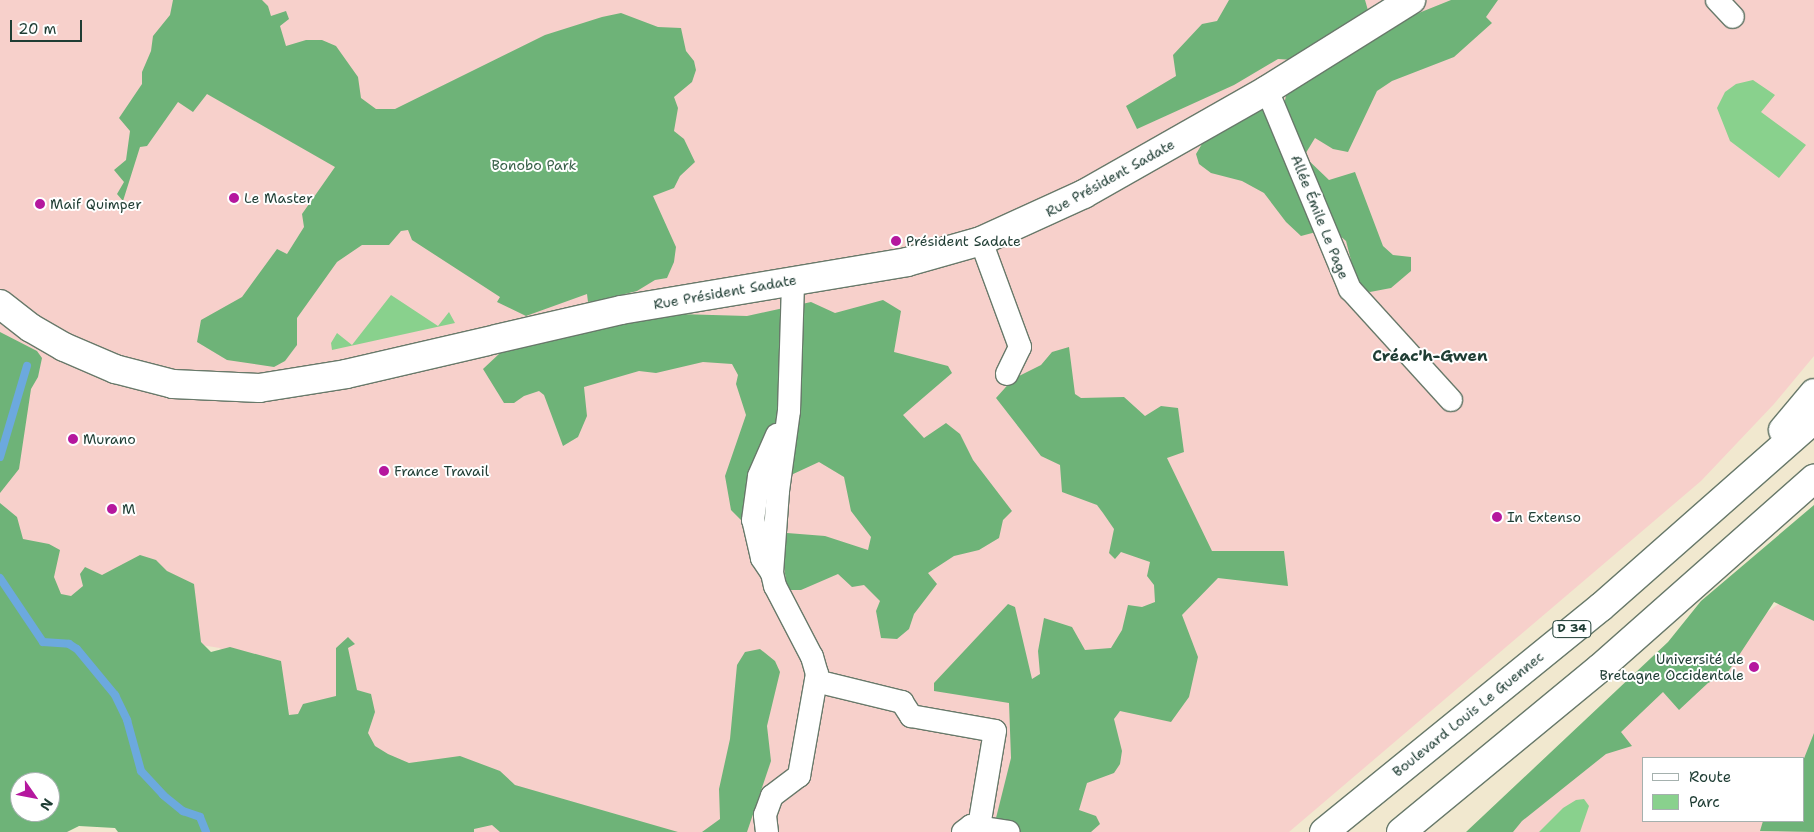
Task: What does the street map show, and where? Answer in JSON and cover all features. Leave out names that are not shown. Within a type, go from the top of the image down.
[{"type":"street","name":"Rue Président Sadate","points":[[0,304],[31,328],[64,348],[115,369],[174,384],[259,388],[346,374],[621,310],[907,262],[981,240],[1076,197],[1267,90],[1411,0]]},
{"type":"street","points":[[1717,0],[1733,17]]},
{"type":"street","name":"Allée Émile Le Page","points":[[1267,90],[1350,289],[1451,400]]},
{"type":"street","points":[[981,240],[1020,347],[1006,374]]},
{"type":"street","points":[[767,832],[765,815],[772,796],[799,776],[816,681],[812,657],[775,586],[772,573],[780,473],[788,411],[793,281]]},
{"type":"street","points":[[1723,501],[1814,393]]},
{"type":"street","name":"Boulevard Louis Le Guennec","points":[[1324,832],[1600,607],[1723,501],[1814,419]]},
{"type":"street","points":[[1400,832],[1593,675],[1787,505],[1814,479]]},
{"type":"street","points":[[1787,505],[1814,489]]},
{"type":"street","points":[[816,681],[902,702],[910,716],[995,731],[971,830],[1010,832]]},
{"type":"shaded area","points":[[0,0],[1814,0],[1814,356],[1774,404],[1701,481],[1289,832],[356,832],[220,648],[0,613]]},
{"type":"shaded area","name":"Université de Bretagne Occidentale","points":[[1814,577],[1814,832],[1477,832]]},
{"type":"green space","name":"Bonobo Park","points":[[173,0],[262,0],[268,6],[271,16],[286,11],[289,19],[280,26],[286,46],[306,40],[322,40],[336,46],[358,77],[361,98],[376,109],[395,109],[545,35],[602,17],[621,13],[658,27],[681,28],[686,51],[694,61],[696,70],[692,82],[674,97],[678,108],[674,131],[684,139],[695,162],[680,176],[674,188],[653,196],[676,247],[674,262],[667,278],[655,280],[637,291],[601,300],[588,302],[587,294],[526,316],[497,302],[500,297],[412,240],[408,230],[401,231],[389,245],[362,245],[337,262],[297,318],[297,345],[285,361],[274,367],[227,360],[197,342],[201,320],[242,297],[277,249],[287,254],[304,227],[302,214],[335,167],[207,94],[193,112],[178,102],[147,146],[140,147],[123,201],[117,194],[124,182],[114,170],[126,160],[130,131],[119,118],[142,84],[142,72],[151,51],[153,36],[170,15]]},
{"type":"green space","points":[[1229,0],[1365,0],[1374,31],[1451,0],[1498,0],[1486,17],[1492,23],[1454,57],[1392,81],[1377,91],[1348,152],[1333,149],[1315,138],[1304,156],[1329,180],[1355,172],[1383,246],[1393,255],[1411,257],[1411,271],[1391,288],[1370,292],[1358,287],[1346,241],[1331,228],[1301,236],[1286,222],[1264,193],[1242,181],[1211,173],[1199,164],[1196,154],[1205,139],[1266,108],[1283,109],[1294,60],[1278,59],[1234,85],[1137,129],[1126,106],[1176,76],[1173,55],[1202,24],[1217,21]]},
{"type":"green space","points":[[1753,80],[1775,95],[1761,112],[1806,145],[1779,178],[1730,141],[1717,108],[1725,92],[1736,84]]},
{"type":"green space","points":[[391,295],[438,326],[449,312],[455,323],[332,350],[331,343],[337,333],[352,345]]},
{"type":"green space","points":[[883,300],[901,311],[894,352],[948,366],[952,373],[903,415],[924,438],[946,423],[960,434],[973,460],[1012,511],[1003,520],[999,538],[979,550],[954,556],[928,573],[937,584],[914,614],[909,629],[897,639],[881,638],[876,611],[880,601],[864,585],[852,587],[838,574],[801,590],[787,590],[782,549],[787,533],[825,536],[868,550],[871,537],[851,511],[844,477],[819,462],[748,495],[742,521],[731,510],[725,476],[746,415],[736,384],[738,375],[732,364],[703,362],[656,373],[639,371],[584,387],[587,416],[578,437],[563,446],[544,395],[539,391],[524,396],[514,403],[504,403],[483,369],[500,353],[516,348],[647,319],[678,314],[747,316],[811,302],[835,313]]},
{"type":"green space","points":[[0,332],[37,351],[42,358],[38,377],[31,389],[19,469],[0,493]]},
{"type":"green space","points":[[1069,347],[1075,394],[1081,398],[1124,397],[1145,416],[1161,406],[1178,408],[1184,452],[1167,458],[1212,551],[1284,551],[1288,586],[1218,578],[1182,615],[1198,657],[1189,697],[1171,722],[1120,711],[1114,719],[1122,751],[1120,764],[1114,773],[1087,783],[1079,810],[1096,816],[1100,824],[1091,832],[985,832],[995,822],[1011,758],[1009,703],[934,691],[934,683],[1008,604],[1015,607],[1032,679],[1040,674],[1038,651],[1044,618],[1072,627],[1085,650],[1111,648],[1122,630],[1128,605],[1142,607],[1155,602],[1154,585],[1147,576],[1150,562],[1121,552],[1115,559],[1109,553],[1114,529],[1103,513],[1097,505],[1062,492],[1060,465],[1041,456],[996,398],[1013,379],[1041,365],[1052,352]]},
{"type":"green space","points":[[0,503],[17,517],[23,539],[49,544],[60,550],[54,577],[61,594],[71,596],[83,586],[80,574],[85,567],[102,575],[140,555],[156,560],[167,571],[194,584],[201,642],[211,652],[230,647],[281,661],[289,715],[298,714],[303,704],[336,696],[336,648],[348,637],[355,644],[348,648],[357,690],[371,694],[375,712],[368,733],[375,746],[388,754],[409,763],[460,756],[500,771],[515,785],[678,832],[500,832],[492,825],[474,829],[474,832],[118,832],[115,828],[79,826],[67,832],[0,832]]},
{"type":"green space","points":[[1814,505],[1814,621],[1774,602],[1726,675],[1708,683],[1679,710],[1663,692],[1621,732],[1632,746],[1606,754],[1522,821],[1513,832],[1466,832],[1668,642],[1701,601]]},
{"type":"green space","points":[[760,649],[775,661],[780,672],[767,726],[771,761],[747,832],[702,832],[720,819],[719,789],[730,739],[737,665],[745,652]]},
{"type":"green space","points":[[1814,733],[1814,832],[1760,831],[1763,822],[1804,822],[1804,758]]},
{"type":"green space","points":[[1584,799],[1589,806],[1580,832],[1539,832],[1563,808],[1576,800]]},
{"type":"waterway","points":[[0,457],[27,366]]},
{"type":"waterway","points":[[0,578],[43,642],[69,644],[77,649],[115,695],[127,720],[141,771],[163,795],[183,811],[200,817],[206,832]]},
{"type":"place","name":"Le Master","points":[[234,198]]},
{"type":"place","name":"Maif Quimper","points":[[40,204]]},
{"type":"place","name":"Président Sadate","points":[[896,241]]},
{"type":"place","name":"Murano","points":[[73,439]]},
{"type":"place","name":"France Travail","points":[[384,471]]},
{"type":"place","name":"M","points":[[112,509]]},
{"type":"place","name":"In Extenso","points":[[1497,517]]},
{"type":"place","name":"Université de Bretagne Occidentale","points":[[1754,667]]},
{"type":"district","name":"Créac'h-Gwen","points":[[1430,356]]}]
